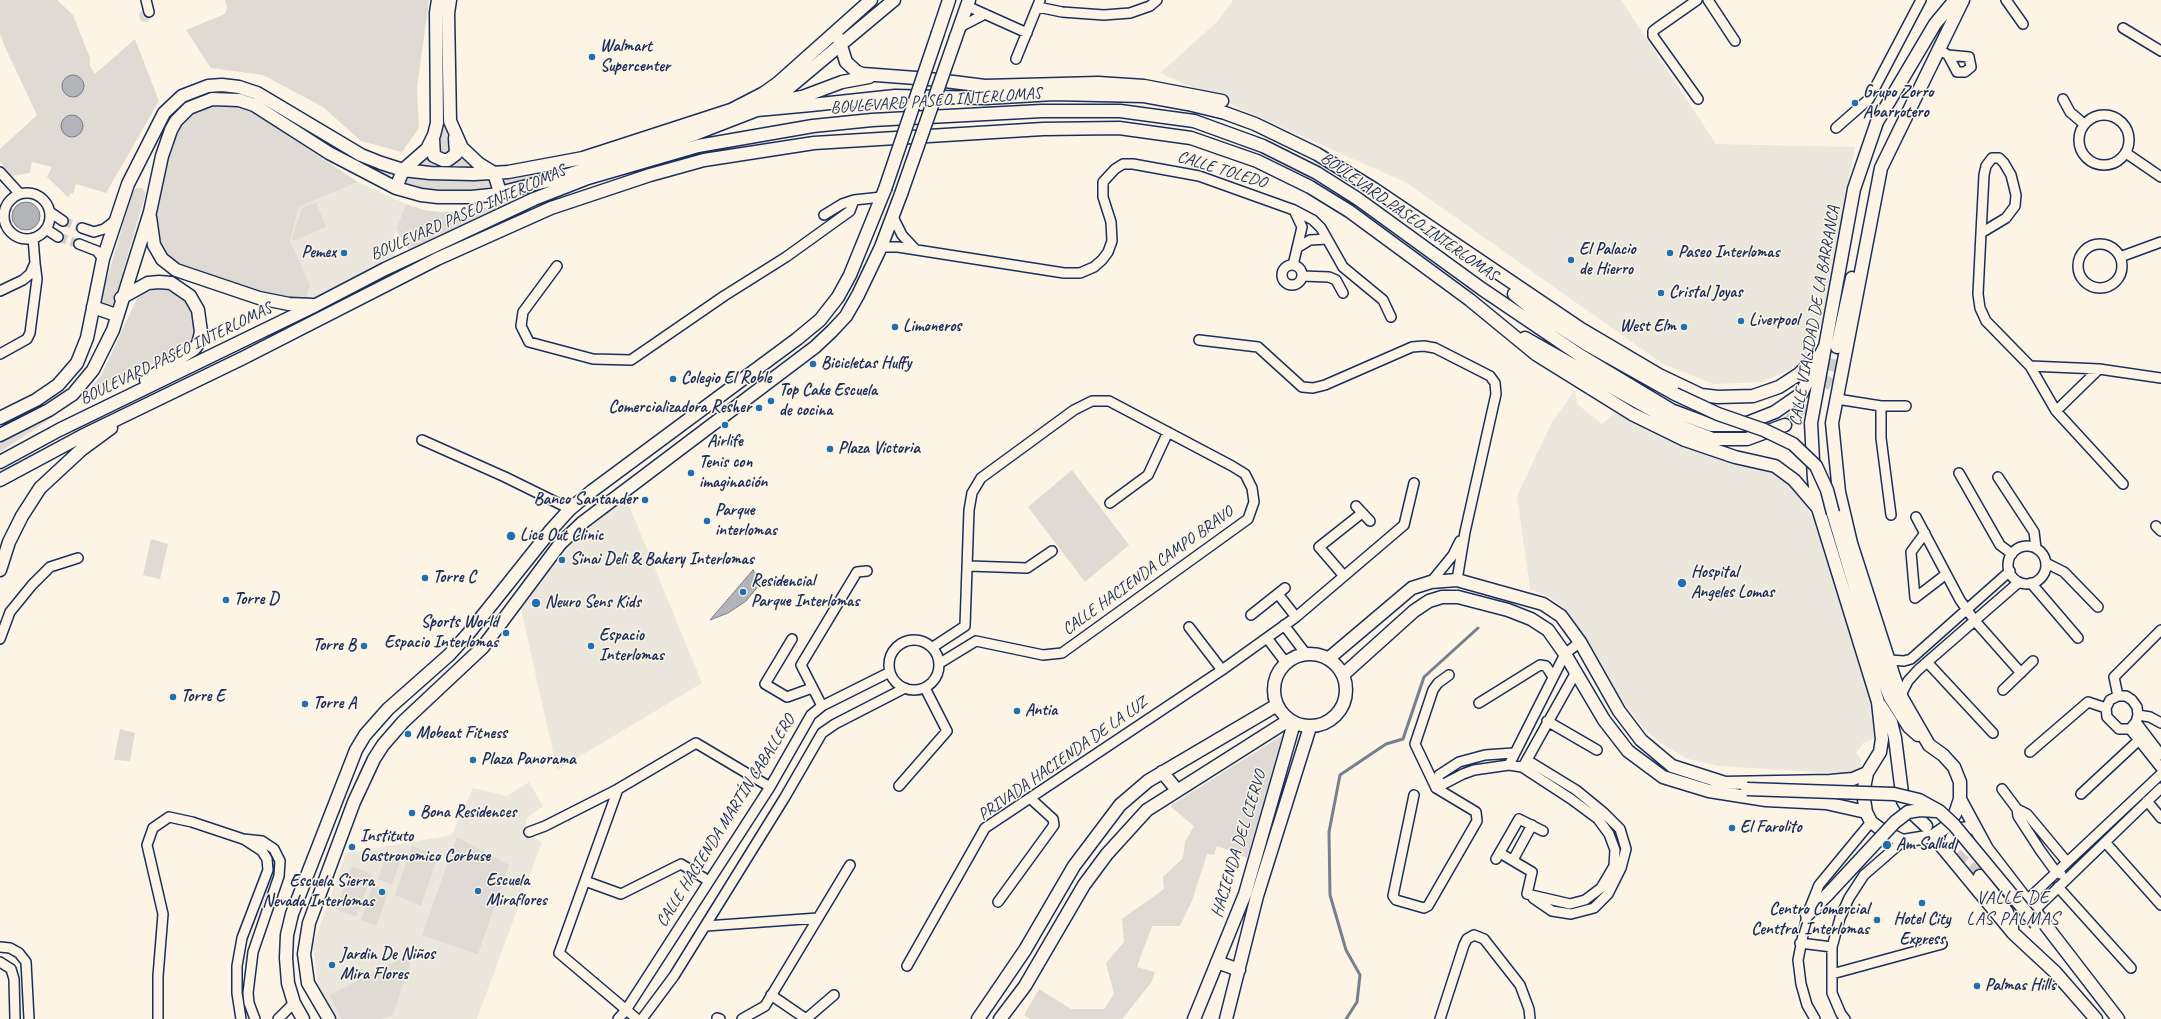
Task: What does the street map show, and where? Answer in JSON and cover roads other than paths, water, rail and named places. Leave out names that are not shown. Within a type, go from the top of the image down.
[{"type":"main road","points":[[396,188],[403,170],[427,148],[433,138],[437,123],[436,13],[438,0]]},
{"type":"main road","points":[[433,138],[434,156],[448,160],[456,154],[454,135],[448,109],[448,13],[450,0]]},
{"type":"main road","points":[[0,418],[36,400],[58,385],[77,363],[87,338],[103,259],[128,184],[132,179],[158,123],[173,104],[182,96],[195,90],[222,85],[239,87],[257,93],[361,155],[403,170],[430,173],[494,173],[583,158],[731,110],[764,93],[778,83],[871,0]]},
{"type":"main road","points":[[0,435],[49,410],[73,394],[94,370],[107,344],[150,212],[162,156],[176,121],[189,108],[212,99],[224,98],[239,100],[254,105],[329,153],[396,188],[421,195],[456,198],[491,195],[555,179],[695,134],[757,110],[770,103],[894,0]]},
{"type":"main road","points":[[304,1019],[294,1003],[288,983],[286,958],[287,936],[292,914],[356,750],[376,721],[449,655],[468,634],[551,530],[570,509],[760,367],[820,320],[838,297],[850,276],[884,193],[949,0]]},
{"type":"main road","name":"CALLE VIALIDAD DE LA BARRANCA","points":[[1869,817],[1863,794],[1867,773],[1880,752],[1882,739],[1878,702],[1818,508],[1811,423],[1854,189],[1877,122],[1935,24],[1955,0]]},
{"type":"main road","points":[[1929,744],[1901,695],[1851,543],[1839,492],[1832,423],[1880,168],[1943,52],[1963,0]]},
{"type":"main road","points":[[329,1019],[308,983],[304,954],[309,923],[354,802],[374,759],[383,745],[403,722],[483,646],[560,544],[582,523],[815,347],[846,316],[881,247],[893,217],[968,3]]},
{"type":"main road","points":[[836,30],[843,57],[857,72],[880,76],[929,79],[985,86],[1098,83],[1144,86],[1222,101]]},
{"type":"main road","points":[[801,76],[802,97],[811,105]]},
{"type":"main road","points":[[770,103],[802,97],[842,82],[880,76]]},
{"type":"main road","points":[[731,110],[757,110],[895,96],[993,98],[1054,94],[1144,96],[1188,104],[1225,113],[1255,124],[1317,154],[1374,189],[1464,252],[1581,329],[1659,375],[1701,395],[1718,397],[1753,396],[1779,387],[1799,374],[1824,348]]},
{"type":"main road","name":"BOULEVARD PASEO INTERLOMAS","points":[[0,462],[316,305],[385,269],[534,199],[588,178],[698,146],[813,126],[872,120],[1042,110],[1120,111],[1194,121],[1263,146],[1317,173],[1352,196],[1482,289],[1587,360],[1672,410],[1711,425],[1742,425],[1775,412],[1801,394],[1824,348]]},
{"type":"main road","name":"BOULEVARD PASEO INTERLOMAS","points":[[0,480],[23,466],[141,406],[242,358],[437,259],[551,208],[650,175],[704,160],[814,143],[1043,129],[1119,128],[1191,138],[1257,161],[1310,187],[1349,211],[1503,326],[1537,355],[1632,414],[1685,440],[1735,456],[1775,466],[1794,480],[1818,508]]},
{"type":"main road","points":[[454,135],[466,153],[494,173],[500,192]]},
{"type":"main road","points":[[132,179],[146,178],[153,182],[155,188]]},
{"type":"main road","points":[[1837,347],[1863,220],[1878,180]]},
{"type":"main road","points":[[150,212],[154,245],[162,259],[176,270],[259,298],[289,304],[316,305]]},
{"type":"main road","points":[[1344,674],[1414,611],[1429,601],[1442,597],[1458,598],[1508,610],[1530,619],[1548,630],[1565,654],[1604,720],[1628,751],[1663,777],[1709,791],[1766,800],[1826,803],[1869,817],[1886,834],[1903,840],[1933,836],[1949,823],[1955,814],[1960,798],[1960,782],[1954,767],[1943,755],[1909,727],[1890,697],[1881,674],[1827,490],[1816,466],[1793,444],[1764,430],[1718,414],[1675,394],[1586,344],[1535,311],[1478,266],[1464,252]]},
{"type":"main road","points":[[102,410],[194,349],[198,344],[201,332],[198,310],[190,296],[171,283],[148,283],[122,298]]},
{"type":"main road","points":[[1482,289],[1535,311]]},
{"type":"main road","points":[[93,307],[116,315]]},
{"type":"main road","points":[[1503,326],[1680,426],[1712,438],[1746,439],[1785,425]]},
{"type":"main road","points":[[760,367],[772,380]]},
{"type":"main road","points":[[0,570],[9,542],[22,516],[40,488],[81,450],[141,406]]},
{"type":"main road","points":[[1812,442],[1814,435],[1819,431],[1826,431],[1832,435],[1834,441]]},
{"type":"main road","points":[[1328,659],[1412,588],[1431,582],[1458,580],[1543,604],[1561,616],[1580,642],[1619,711],[1641,740],[1672,766],[1748,789],[1894,794],[1919,800],[1939,811],[1969,842],[2036,924],[2057,937]]},
{"type":"main road","points":[[1306,654],[1317,655],[1328,659],[1344,674],[1347,689],[1341,710],[1324,724],[1310,727],[1291,721],[1277,705],[1274,694],[1275,683],[1279,672],[1286,663],[1296,657],[1306,654]]},
{"type":"main road","points":[[449,655],[461,668]]},
{"type":"main road","points":[[1878,702],[1891,722],[1895,738],[1903,801],[1908,809],[1926,826]]},
{"type":"main road","points":[[978,1019],[1025,950],[1074,866],[1120,805],[1148,780],[1277,705]]},
{"type":"main road","points":[[1000,1019],[1025,986],[1084,885],[1107,854],[1147,810],[1177,790],[1291,721]]},
{"type":"main road","name":"HACIENDA DEL CIERVO","points":[[1194,1019],[1245,894],[1291,721]]},
{"type":"main road","name":"HACIENDA DEL CIERVO","points":[[1226,1019],[1240,970],[1257,896],[1310,727]]},
{"type":"main road","points":[[1162,772],[1177,790]]},
{"type":"main road","points":[[1725,783],[1830,781],[1853,778],[1867,773]]},
{"type":"main road","points":[[1826,803],[1833,796],[1834,792],[1830,781]]},
{"type":"main road","points":[[1960,798],[1988,849],[2057,937],[2118,1019]]},
{"type":"main road","points":[[1807,915],[1895,822],[1908,812],[1920,810],[1939,811]]},
{"type":"main road","points":[[1947,852],[1952,838],[1956,833],[1962,829],[1975,827]]},
{"type":"main road","points":[[1933,836],[2013,933],[2055,972],[2096,1019]]},
{"type":"main road","points":[[1980,876],[2007,912],[2013,933]]},
{"type":"main road","points":[[1217,962],[1240,970]]},
{"type":"main road","points":[[2082,1003],[2097,991]]},
{"type":"street","points":[[146,0],[149,12]]},
{"type":"street","points":[[1016,59],[1039,3],[1062,12],[1117,14],[1130,13],[1150,6],[1157,0]]},
{"type":"street","points":[[1696,0],[1653,31],[1653,36],[1698,99]]},
{"type":"street","points":[[1708,0],[1735,42]]},
{"type":"street","points":[[1836,128],[1869,100],[1921,0]]},
{"type":"street","points":[[2006,0],[2023,24]]},
{"type":"street","points":[[968,3],[985,14],[1027,33]]},
{"type":"street","points":[[958,32],[985,14]]},
{"type":"street","points":[[2123,28],[2161,51]]},
{"type":"street","points":[[1943,52],[1969,57],[1971,68],[1965,72],[1957,72],[1943,52]]},
{"type":"street","points":[[2063,99],[2070,112],[2084,124]]},
{"type":"street","points":[[2100,114],[2110,115],[2118,119],[2125,126],[2129,134],[2129,144],[2126,153],[2119,160],[2109,164],[2099,164],[2089,161],[2082,153],[2078,143],[2079,133],[2084,124],[2091,118],[2100,114]]},
{"type":"street","points":[[2126,153],[2161,177]]},
{"type":"street","points":[[1981,233],[2006,218],[2015,206],[2016,195],[2011,175],[2004,163],[1999,158],[1992,158],[1986,166],[1984,175],[1981,233],[1978,294],[1980,308],[1986,320],[2030,366],[2056,411],[2123,484]]},
{"type":"street","name":"CALLE TOLEDO","points":[[881,247],[898,247],[1064,273],[1080,273],[1094,267],[1108,252],[1112,231],[1103,197],[1103,182],[1115,169],[1123,164],[1134,164],[1199,176],[1294,210],[1313,220],[1321,228],[1343,267],[1383,300],[1391,317]]},
{"type":"street","points":[[0,172],[20,194]]},
{"type":"street","points":[[50,212],[46,229],[33,238],[20,237],[14,234],[6,224],[2,207],[20,194],[31,193],[41,198],[50,212],[63,221]]},
{"type":"street","points":[[824,215],[842,204],[884,193]]},
{"type":"street","points":[[557,266],[523,312],[521,326],[529,342],[593,359],[631,360],[724,296],[786,257],[850,211],[854,200]]},
{"type":"street","points":[[1293,265],[1302,227],[1294,210]]},
{"type":"street","points":[[893,217],[902,235],[916,250]]},
{"type":"street","points":[[82,228],[94,232],[104,229],[116,219]]},
{"type":"street","points":[[46,229],[58,237]]},
{"type":"street","points":[[0,354],[24,341],[30,333],[37,279],[33,238]]},
{"type":"street","points":[[1297,248],[1310,240],[1327,239]]},
{"type":"street","points":[[2120,257],[2161,242]]},
{"type":"street","points":[[79,244],[97,251],[103,259]]},
{"type":"street","points":[[2102,244],[2113,248],[2120,257],[2122,268],[2118,279],[2110,286],[2098,288],[2087,284],[2080,276],[2078,264],[2082,254],[2090,246],[2102,244]]},
{"type":"street","points":[[0,291],[23,280],[30,274],[35,263]]},
{"type":"street","points":[[1293,265],[1300,270],[1302,276],[1300,282],[1294,285],[1288,285],[1283,281],[1282,270],[1293,265]]},
{"type":"street","points":[[1302,276],[1329,277],[1336,280],[1343,293]]},
{"type":"street","points":[[1199,340],[1258,347],[1302,387],[1313,388],[1325,385],[1412,347],[1424,346],[1435,348],[1490,376],[1495,383],[1496,394],[1465,532],[1458,580]]},
{"type":"street","points":[[2030,366],[2099,369],[2161,378]]},
{"type":"street","points":[[2056,411],[2099,369]]},
{"type":"street","points":[[1837,399],[1881,406],[1906,406]]},
{"type":"street","name":"CALLE HACIENDA CAMPO BRAVO","points":[[933,647],[965,626],[969,566],[969,510],[972,493],[981,478],[1074,410],[1092,401],[1110,401],[1245,474],[1252,488],[1254,502],[1248,519],[1062,653],[1043,655],[976,641],[940,664]]},
{"type":"street","points":[[1881,406],[1881,438],[1891,515]]},
{"type":"street","points":[[1110,503],[1148,475],[1168,432]]},
{"type":"street","points":[[422,440],[505,477],[570,509]]},
{"type":"street","points":[[1959,473],[2000,545],[2012,554]]},
{"type":"street","points":[[1998,477],[2034,532],[2036,548]]},
{"type":"street","name":"PRIVADA HACIENDA DE LA LUZ","points":[[907,966],[985,828],[1222,670],[1296,617],[1404,525],[1414,483]]},
{"type":"street","points":[[1344,576],[1319,547],[1359,510],[1370,521]]},
{"type":"street","points":[[1916,517],[1945,575],[1967,610],[2021,673]]},
{"type":"street","points":[[1431,582],[1453,555],[1465,532]]},
{"type":"street","points":[[1925,533],[1911,552],[1915,598],[1945,575]]},
{"type":"street","points":[[2023,547],[2036,548],[2043,554],[2046,563],[2042,576],[2031,583],[2019,582],[2010,571],[2009,562],[2012,554],[2023,547]]},
{"type":"street","points":[[969,566],[1027,568],[1052,551]]},
{"type":"street","points":[[0,640],[10,612],[32,585],[50,567],[78,558]]},
{"type":"street","points":[[2046,563],[2064,572],[2098,607]]},
{"type":"street","points":[[1889,660],[1899,662],[1909,660],[2010,571]]},
{"type":"street","points":[[822,706],[800,665],[857,572],[867,572]]},
{"type":"street","points":[[1901,695],[1913,675],[2019,582]]},
{"type":"street","points":[[2031,583],[2078,638]]},
{"type":"street","points":[[1251,615],[1281,591],[1296,617]]},
{"type":"street","points":[[1284,625],[1306,654]]},
{"type":"street","points":[[1189,627],[1222,670]]},
{"type":"street","points":[[2118,696],[2114,677],[2161,630]]},
{"type":"street","points":[[1267,638],[1286,663]]},
{"type":"street","points":[[792,639],[765,684],[787,697],[812,688]]},
{"type":"street","points":[[908,641],[921,641],[933,647],[940,664],[938,674],[933,682],[924,688],[915,690],[905,688],[895,682],[890,672],[890,658],[897,647],[908,641]]},
{"type":"street","points":[[1508,765],[1565,654],[1580,642]]},
{"type":"street","points":[[1927,662],[1993,733]]},
{"type":"street","points":[[2003,690],[2033,662]]},
{"type":"street","points":[[1480,703],[1540,665],[1546,666],[1554,677]]},
{"type":"street","name":"CALLE HACIENDA MARTÍN CABALLERO","points":[[618,1019],[626,1010],[770,787],[811,715],[822,706],[890,672]]},
{"type":"street","points":[[1524,764],[1576,672]]},
{"type":"street","points":[[1414,795],[1393,896],[1396,900],[1424,908],[1428,906],[1477,821],[1476,812],[1436,788],[1416,747],[1416,740],[1433,690],[1449,675]]},
{"type":"street","name":"CALLE HACIENDA MARTÍN CABALLERO","points":[[642,1019],[674,976],[706,926],[785,797],[822,733],[835,724],[905,688]]},
{"type":"street","points":[[899,786],[947,731],[924,688]]},
{"type":"street","points":[[2161,723],[2150,717],[2135,722],[2119,730],[2107,717],[2106,708],[2110,700],[2118,696],[2126,696],[2132,700],[2137,707],[2135,722],[2139,740],[2161,768]]},
{"type":"street","points":[[2030,752],[2088,702],[2106,708]]},
{"type":"street","points":[[1547,721],[1597,750]]},
{"type":"street","points":[[2135,722],[2161,755]]},
{"type":"street","points":[[2081,794],[2139,740]]},
{"type":"street","points":[[529,832],[545,826],[618,790],[696,743],[770,787]]},
{"type":"street","points":[[1436,788],[1439,775],[1447,768],[1459,762],[1485,755],[1513,753]]},
{"type":"street","points":[[1436,788],[1463,774],[1488,767],[1524,764],[1598,819],[1609,834],[1615,850],[1614,866],[1601,888],[1585,900],[1570,904],[1527,894],[1532,872],[1514,860],[1498,856],[1517,820],[1521,819],[1543,831]]},
{"type":"street","points":[[2027,900],[2161,774]]},
{"type":"street","points":[[2035,910],[2161,788]]},
{"type":"street","points":[[2002,789],[2017,809],[2027,814],[2067,862]]},
{"type":"street","points":[[618,790],[559,953],[637,1019]]},
{"type":"street","points":[[998,902],[1054,825],[1053,819],[1030,798]]},
{"type":"street","points":[[2147,801],[2161,818]]},
{"type":"street","points":[[2017,809],[2018,816],[2056,872],[2069,877]]},
{"type":"street","points":[[158,1019],[158,976],[163,914],[147,845],[153,828],[169,817],[180,818],[243,839],[262,841],[274,849],[280,861],[279,876],[253,952],[248,993],[249,1003],[255,1019]]},
{"type":"street","points":[[1815,1019],[1807,1005],[1801,984],[1798,960],[1800,943],[1807,915],[1819,885],[1852,847],[1869,817]]},
{"type":"street","points":[[1514,860],[1532,825]]},
{"type":"street","points":[[241,1019],[237,992],[239,952],[242,938],[268,870],[266,859],[262,851],[243,839]]},
{"type":"street","points":[[1845,1019],[1841,1014],[1832,993],[1832,947],[1840,918],[1849,898],[1864,875],[1903,840]]},
{"type":"street","points":[[2105,842],[2161,905]]},
{"type":"street","points":[[1852,847],[1868,849],[1877,862]]},
{"type":"street","points":[[585,881],[622,894],[681,864],[710,881]]},
{"type":"street","points":[[742,1019],[765,1006],[850,865]]},
{"type":"street","points":[[2058,887],[2131,968]]},
{"type":"street","points":[[706,926],[818,918]]},
{"type":"street","points":[[1440,1019],[1464,945],[1470,936],[1480,936],[1484,939],[1509,969],[1520,985],[1529,1009],[1530,1019]]},
{"type":"street","points":[[1800,943],[1832,947]]},
{"type":"street","points":[[1832,974],[1942,944]]},
{"type":"street","points":[[0,947],[10,948],[19,953],[26,962],[29,1019]]},
{"type":"street","points":[[0,962],[10,969],[14,979],[16,1019]]},
{"type":"street","points":[[771,995],[806,1019],[834,995]]},
{"type":"street","points":[[278,1019],[294,1003]]},
{"type":"waterway","points":[[1346,1019],[1357,1002],[1360,975],[1346,950],[1330,895],[1329,832],[1340,775],[1386,744],[1403,739],[1424,677],[1478,628]]},
{"type":"tunnel","points":[[63,221],[82,228]]},
{"type":"tunnel","points":[[58,237],[79,244]]},
{"type":"tunnel","points":[[1785,425],[1823,387],[1832,371],[1837,347]]},
{"type":"tunnel","points":[[1943,842],[1980,876]]},
{"type":"place","name":"Walmart Supercenter","points":[[592,57]]},
{"type":"place","name":"Grupo Zorro Abarrotero","points":[[1855,103]]},
{"type":"place","name":"Pemex","points":[[344,253]]},
{"type":"place","name":"Paseo Interlomas","points":[[1670,253]]},
{"type":"place","name":"El Palacio de Hierro","points":[[1571,260]]},
{"type":"place","name":"Cristal Joyas","points":[[1661,293]]},
{"type":"place","name":"Liverpool","points":[[1741,321]]},
{"type":"place","name":"Limoneros","points":[[895,327]]},
{"type":"place","name":"West Elm","points":[[1684,327]]},
{"type":"place","name":"Bicicletas Huffy","points":[[813,364]]},
{"type":"place","name":"Colegio El Roble","points":[[673,379]]},
{"type":"place","name":"Top Cake Escuela de cocina","points":[[771,401]]},
{"type":"place","name":"Comercializadora Resher","points":[[759,408]]},
{"type":"place","name":"Airlife","points":[[725,425]]},
{"type":"place","name":"Plaza Victoria","points":[[830,449]]},
{"type":"place","name":"Tenis con imaginación","points":[[691,473]]},
{"type":"place","name":"Banco Santander","points":[[645,500]]},
{"type":"place","name":"Parque interlomas","points":[[707,521]]},
{"type":"place","name":"Lice Out Clinic","points":[[511,536]]},
{"type":"place","name":"Sinai Deli & Bakery Interlomas","points":[[562,560]]},
{"type":"place","name":"Torre C","points":[[425,578]]},
{"type":"place","name":"Hospital Angeles Lomas","points":[[1682,583]]},
{"type":"place","name":"Residencial Parque Interlomas","points":[[743,592]]},
{"type":"place","name":"Torre D","points":[[226,600]]},
{"type":"place","name":"Neuro Sens Kids","points":[[536,603]]},
{"type":"place","name":"Sports World Espacio Interlomas","points":[[506,633]]},
{"type":"place","name":"Torre B","points":[[364,646]]},
{"type":"place","name":"Espacio Interlomas","points":[[591,646]]},
{"type":"place","name":"Torre E","points":[[173,697]]},
{"type":"place","name":"Torre A","points":[[305,704]]},
{"type":"place","name":"Antia","points":[[1017,711]]},
{"type":"place","name":"Mobeat Fitness","points":[[408,734]]},
{"type":"place","name":"Plaza Panorama","points":[[473,760]]},
{"type":"place","name":"Bona Residences","points":[[412,813]]},
{"type":"place","name":"El Farolito","points":[[1732,828]]},
{"type":"place","name":"Am Sallud","points":[[1887,845]]},
{"type":"place","name":"Instituto Gastronomico Corbuse","points":[[352,847]]},
{"type":"place","name":"Escuela Miraflores","points":[[478,891]]},
{"type":"place","name":"Escuela Sierra Nevada Interlomas","points":[[382,892]]},
{"type":"place","name":"Hotel City Express","points":[[1922,903]]},
{"type":"place","name":"Centro Comercial Centtral Interlomas","points":[[1877,920]]},
{"type":"place","name":"Jardin De Niños Mira Flores","points":[[332,965]]},
{"type":"place","name":"Palmas Hills","points":[[1977,986]]},
{"type":"district","name":"VALLE DE LAS PALMAS","points":[[2013,908]]}]
